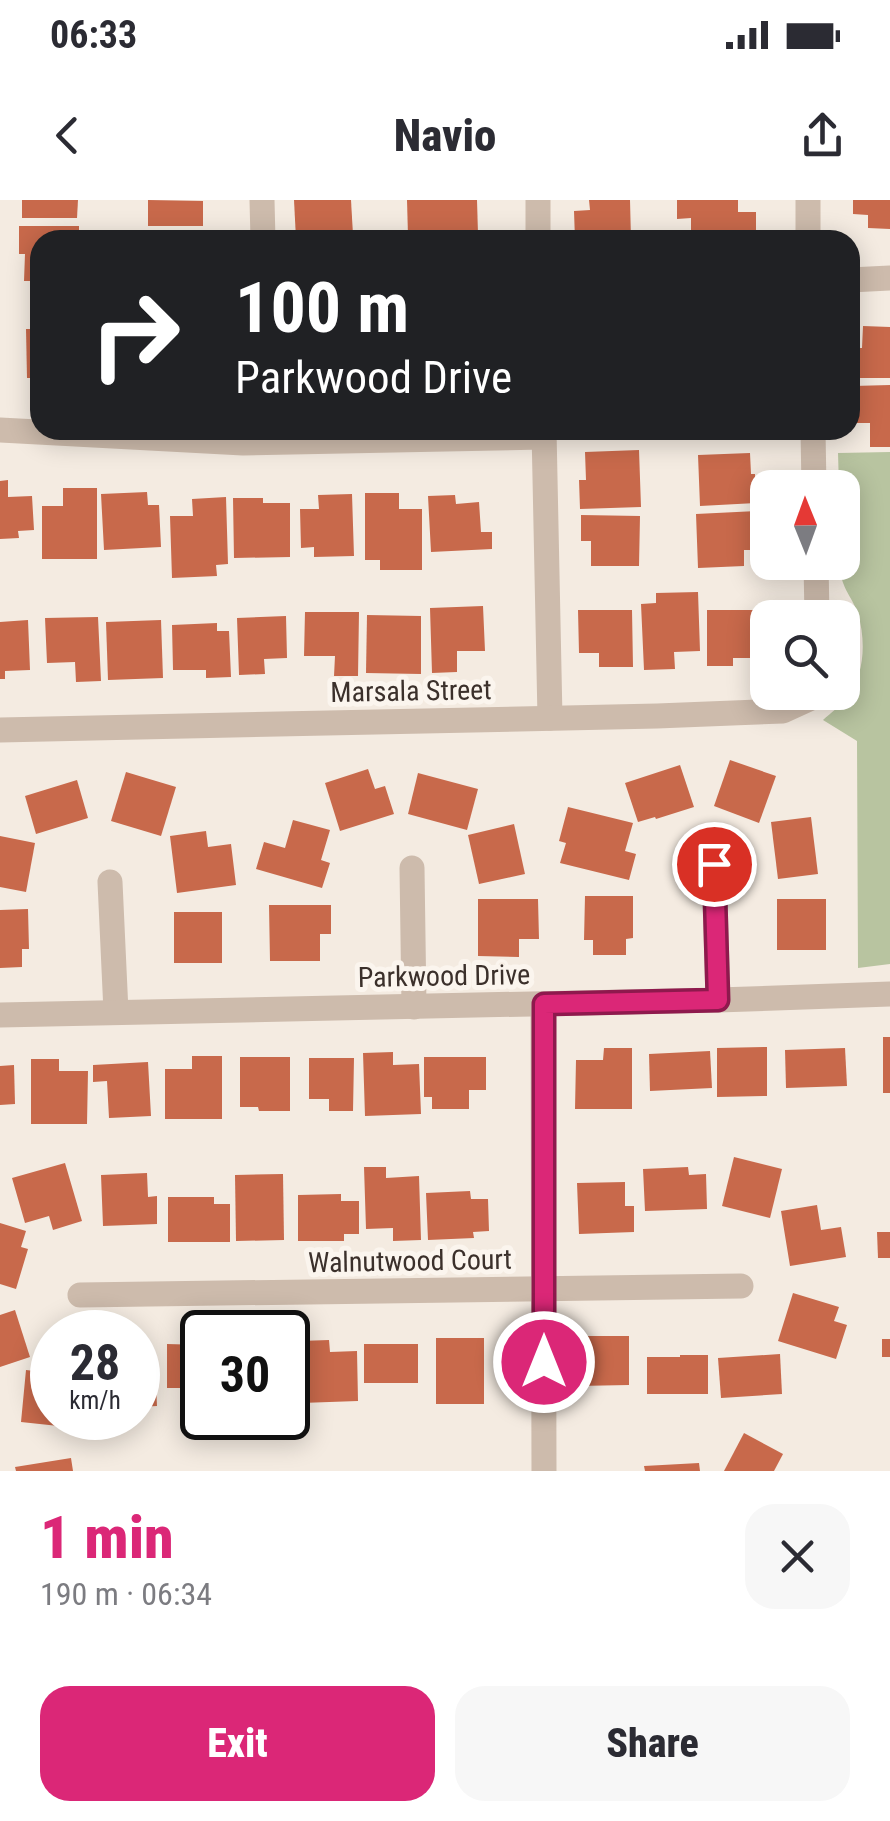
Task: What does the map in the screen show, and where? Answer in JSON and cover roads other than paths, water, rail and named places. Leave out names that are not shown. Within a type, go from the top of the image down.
[{"type":"street","points":[[262,200],[263,230]]},
{"type":"street","points":[[538,200],[538,230]]},
{"type":"street","points":[[808,200],[808,230]]},
{"type":"street","points":[[860,280],[890,278]]},
{"type":"street","points":[[0,430],[30,432]]},
{"type":"street","points":[[163,440],[197,440]]},
{"type":"street","points":[[544,440],[550,718]]},
{"type":"street","points":[[813,440],[814,470]]},
{"type":"street","name":"Marsala Street","points":[[0,730],[785,710]]},
{"type":"street","points":[[714,864],[718,1000]]},
{"type":"street","points":[[412,868],[414,1007]]},
{"type":"street","points":[[110,882],[116,1012]]},
{"type":"street","name":"Parkwood Drive","points":[[0,1015],[890,994]]},
{"type":"street","points":[[544,1004],[544,1471]]},
{"type":"street","name":"Walnutwood Court","points":[[80,1295],[741,1286]]}]
